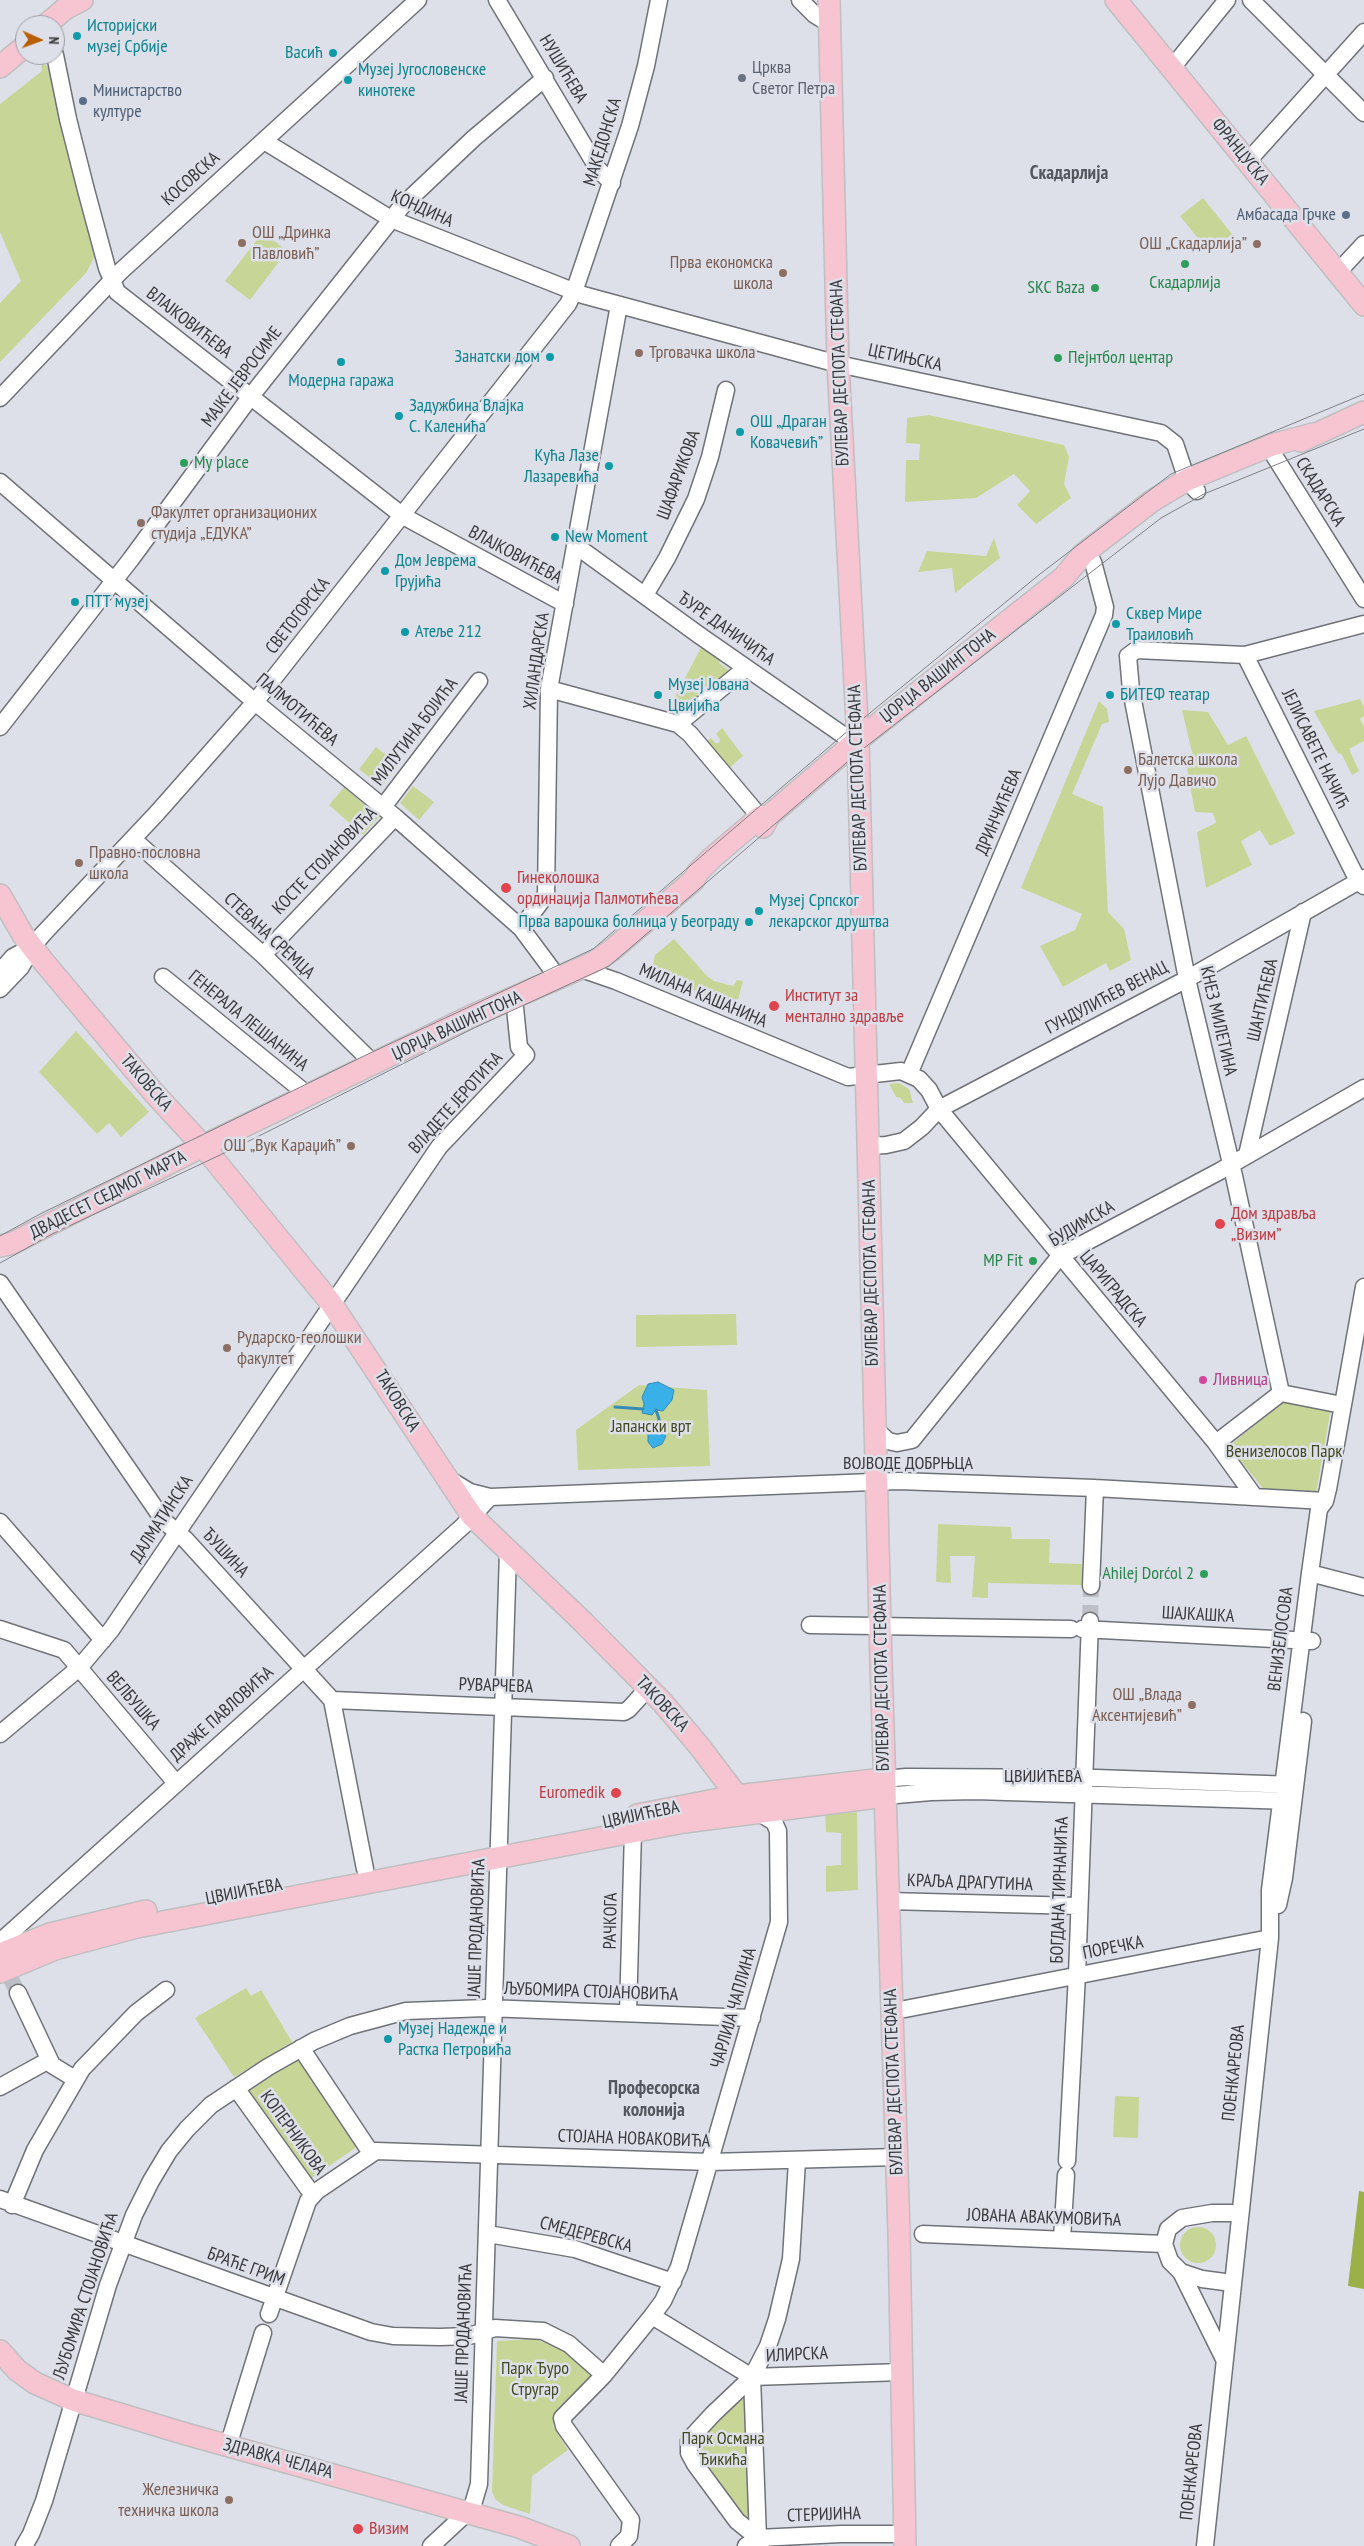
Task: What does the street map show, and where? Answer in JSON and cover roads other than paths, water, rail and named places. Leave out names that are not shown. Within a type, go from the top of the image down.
[{"type":"main road","points":[[59,15],[82,0]]},
{"type":"main road","name":"БУЛЕВАР ДЕСПОТА СТЕФАНА","points":[[829,0],[828,22],[838,364],[858,740],[884,1788],[897,2157],[905,2540]]},
{"type":"main road","name":"ФРАНЦУСКА","points":[[1116,0],[1364,305]]},
{"type":"main road","points":[[0,50],[15,39]]},
{"type":"main road","points":[[0,67],[15,54]]},
{"type":"main road","name":"ЏОРЏА ВАШИНГТОНА","points":[[1064,577],[1083,554],[1152,501],[1364,412]]},
{"type":"main road","name":"ЏОРЏА ВАШИНГТОНА","points":[[204,1146],[375,1065],[468,1018],[581,969],[612,950],[694,880],[698,872],[712,858],[858,740],[1064,577],[1094,562],[1192,485]]},
{"type":"main road","points":[[1094,562],[1095,550],[1106,537]]},
{"type":"main road","name":"ТАКОВСКА","points":[[0,895],[32,947],[154,1093],[204,1146],[332,1303],[472,1516],[583,1622],[648,1688],[691,1736],[736,1796],[744,1804],[756,1811]]},
{"type":"main road","name":"ДВАДЕСЕТ СЕДМОГ МАРТА","points":[[4,1248],[204,1146]]},
{"type":"main road","name":"ЦВИЈИЋЕВА","points":[[4,1968],[62,1947],[130,1929],[500,1850],[736,1796],[884,1788]]},
{"type":"main road","name":"ЦВИЈИЋЕВА","points":[[4,1968],[50,1934],[102,1920],[365,1869],[633,1831],[884,1788]]},
{"type":"main road","points":[[719,1816],[734,1807],[736,1796]]},
{"type":"main road","name":"ЗДРАВКА ЧЕЛАРА","points":[[0,2351],[17,2370],[35,2383],[73,2400],[228,2446],[518,2527],[568,2546]]},
{"type":"street","name":"КОСОВСКА","points":[[0,398],[111,280],[155,238],[418,0]]},
{"type":"street","name":"НУШИЋЕВА","points":[[497,0],[598,169],[612,183]]},
{"type":"street","name":"МАКЕДОНСКА","points":[[574,292],[612,183],[643,75],[659,0]]},
{"type":"street","points":[[800,0],[815,15],[828,22]]},
{"type":"street","points":[[1172,69],[1227,0]]},
{"type":"street","points":[[1251,0],[1364,113]]},
{"type":"street","points":[[1248,161],[1364,32]]},
{"type":"street","name":"ВЛАЈКОВИЋЕВА","points":[[57,65],[68,119],[111,280],[117,292],[403,516],[564,604]]},
{"type":"street","name":"МАЈКЕ ЈЕВРОСИМЕ","points":[[0,727],[114,581],[251,396],[391,219],[474,138],[545,78]]},
{"type":"street","name":"КОНДИНА","points":[[264,141],[391,219],[574,292]]},
{"type":"street","points":[[1338,272],[1364,244]]},
{"type":"street","name":"ЦЕТИЊСКА","points":[[574,292],[838,364],[1161,433],[1175,444],[1192,485]]},
{"type":"street","name":"СВЕТОГОРСКА","points":[[32,947],[133,839],[254,702],[403,516],[564,309],[574,292]]},
{"type":"street","name":"ХИЛАНДАРСКА","points":[[520,928],[546,896],[550,689],[619,305]]},
{"type":"street","name":"ШАФАРИКОВА","points":[[645,595],[667,558],[696,499],[710,457],[726,390]]},
{"type":"street","name":"СКАДАРСКА","points":[[1274,451],[1364,599]]},
{"type":"street","name":"ПАЛМОТИЋЕВА","points":[[0,482],[254,702],[389,812],[520,928],[559,979]]},
{"type":"street","name":"ЂУРЕ ДАНИЧИЋА","points":[[575,544],[746,668],[843,735],[858,740]]},
{"type":"street","name":"ДРИНЧИЋЕВА","points":[[909,1074],[1104,615],[1105,607],[1094,562]]},
{"type":"street","points":[[1245,655],[1364,624]]},
{"type":"street","name":"КНЕЗ МИЛЕТИНА","points":[[1245,655],[1136,650],[1128,656],[1131,690],[1186,979],[1231,1164],[1282,1393]]},
{"type":"street","name":"ЈЕЛИСАВЕТЕ НАЧИЋ","points":[[1245,655],[1362,882]]},
{"type":"street","points":[[678,724],[746,668]]},
{"type":"street","name":"МИЛУТИНА БОЈИЋА","points":[[389,812],[479,681]]},
{"type":"street","points":[[550,689],[678,724],[690,734],[764,816]]},
{"type":"street","name":"КОСТЕ СТОЈАНОВИЋА","points":[[263,955],[389,812]]},
{"type":"street","name":"СТЕВАНА СРЕМЦА","points":[[133,839],[263,955],[375,1065]]},
{"type":"street","name":"ГУНДУЛИЋЕВ ВЕНАЦ","points":[[868,1146],[904,1141],[922,1127],[939,1109],[1186,979],[1303,912],[1362,882]]},
{"type":"street","name":"ШАНТИЋЕВА","points":[[1247,1155],[1303,912]]},
{"type":"street","points":[[0,972],[13,957],[32,947]]},
{"type":"street","points":[[0,989],[21,966],[32,947]]},
{"type":"street","name":"МИЛАНА КАШАНИНА","points":[[581,969],[616,981],[848,1077],[901,1071],[909,1074]]},
{"type":"street","name":"ГЕНЕРАЛА ЛЕШЈАНИНА","points":[[163,977],[309,1096]]},
{"type":"street","name":"ВЛАДЕТЕ ЈЕРОТИЋА","points":[[332,1303],[439,1147],[526,1055],[519,1047],[514,998]]},
{"type":"street","name":"ЦАРИГРАДСКА","points":[[909,1074],[919,1079],[929,1090],[939,1109],[1216,1443],[1254,1496]]},
{"type":"street","name":"БУДИМСКА","points":[[875,1429],[888,1441],[897,1443],[912,1440],[1060,1256],[1231,1164],[1364,1088]]},
{"type":"street","name":"ЂУШИНА","points":[[0,1283],[164,1520],[332,1700]]},
{"type":"street","name":"ВЕНИЗЕЛОСОВА","points":[[1288,1793],[1315,1574],[1328,1510],[1325,1501],[1364,1287]]},
{"type":"street","name":"ДАЛМАТИНСКА","points":[[0,1734],[79,1668],[103,1640],[332,1303]]},
{"type":"street","points":[[1216,1443],[1282,1393],[1342,1405]]},
{"type":"street","name":"ВОЈВОДЕ ДОБРЊЦА","points":[[446,1477],[463,1489],[490,1497],[898,1481],[1095,1488],[1325,1501]]},
{"type":"street","points":[[1091,1586],[1095,1488]]},
{"type":"street","points":[[472,1516],[490,1497]]},
{"type":"street","name":"ДРАЖЕ ПАВЛОВИЋА","points":[[0,1942],[472,1516]]},
{"type":"street","points":[[0,1522],[103,1640]]},
{"type":"street","name":"ЈАШЕ ПРОДАНОВИЋА","points":[[468,2513],[477,2498],[479,2484],[491,2154],[508,1552]]},
{"type":"street","points":[[1315,1574],[1364,1587]]},
{"type":"street","name":"ШАЈКАШКА","points":[[810,1625],[1083,1627],[1307,1640]]},
{"type":"street","name":"БОГДАНА ТИРНАНИЋА","points":[[1062,2239],[1080,1906],[1084,1777],[1083,1627]]},
{"type":"street","name":"ВЕЛБУШКА","points":[[0,1629],[58,1647],[70,1656],[176,1783]]},
{"type":"street","name":"РУВАРЧЕВА","points":[[332,1700],[624,1712],[648,1688]]},
{"type":"street","points":[[332,1700],[365,1869]]},
{"type":"street","name":"ЦВИЈИЋЕВА","points":[[884,1788],[1084,1777],[1288,1793]]},
{"type":"street","name":"ЦВИЈИЋЕВА","points":[[884,1788],[1083,1794],[1288,1793]]},
{"type":"street","name":"ПОЕНКАРЕОВА","points":[[1204,2546],[1270,1938],[1284,1878],[1288,1793]]},
{"type":"street","name":"ЧАРЛИЈА ЧАПЛИНА","points":[[619,2546],[629,2536],[631,2520],[564,2426],[562,2419],[566,2412],[604,2375],[652,2316],[673,2282],[710,2162],[776,1931],[780,1904],[778,1831],[774,1822],[756,1811]]},
{"type":"street","name":"РАЧКОГА","points":[[628,2013],[633,1831]]},
{"type":"street","name":"КРАЉА ДРАГУТИНА","points":[[888,1901],[1080,1906]]},
{"type":"street","name":"ПОРЕЧКА","points":[[905,2009],[1077,1979],[1270,1938]]},
{"type":"street","points":[[6,2202],[75,2079],[96,2053],[136,2013],[166,1990]]},
{"type":"street","points":[[18,1993],[49,2060],[56,2068],[75,2079]]},
{"type":"street","name":"ЉУБОМИРА СТОЈАНОВИЋА","points":[[24,2546],[32,2534],[44,2501],[122,2243],[151,2180],[169,2151],[198,2117],[236,2088],[301,2048],[350,2026],[406,2010],[494,2008],[752,2018]]},
{"type":"street","points":[[301,2048],[372,2153]]},
{"type":"street","points":[[0,2087],[49,2060]]},
{"type":"street","name":"КОПЕРНИКОВА","points":[[236,2088],[312,2194],[271,2306]]},
{"type":"street","name":"СТОЈАНА НОВАКОВИЋА","points":[[312,2194],[372,2153],[381,2150],[710,2162],[897,2157]]},
{"type":"street","points":[[755,2543],[736,2521],[689,2453],[689,2440],[752,2377],[768,2346],[777,2320],[791,2259],[797,2161]]},
{"type":"street","name":"БРАЋЕ ГРИМ","points":[[6,2202],[122,2243],[271,2306],[384,2335],[464,2337],[484,2331]]},
{"type":"street","points":[[1224,2359],[1182,2272],[1170,2261],[1164,2244],[1168,2229],[1182,2218],[1212,2213],[1239,2213]]},
{"type":"street","name":"СМЕДЕРЕВСКА","points":[[488,2234],[576,2249],[673,2282]]},
{"type":"street","name":"ЈОВАНА АВАКУМОВИЋА","points":[[923,2234],[1164,2244]]},
{"type":"street","points":[[1182,2272],[1202,2279],[1232,2283]]},
{"type":"street","name":"ИЛИРСКА","points":[[652,2316],[752,2377],[902,2372]]},
{"type":"street","points":[[484,2331],[510,2328],[543,2331],[552,2334],[569,2344],[604,2375]]},
{"type":"street","points":[[228,2446],[263,2333]]},
{"type":"street","points":[[752,2377],[755,2543]]},
{"type":"street","points":[[431,2546],[468,2513]]},
{"type":"street","name":"СТЕРИЈИНА","points":[[755,2543],[841,2534],[905,2540]]},
{"type":"water","points":[[658,1382],[674,1390],[672,1400],[663,1411],[656,1410],[652,1415],[642,1413],[644,1404],[642,1397],[648,1384]]},
{"type":"water","points":[[653,1428],[662,1429],[666,1436],[662,1444],[653,1448],[648,1442],[648,1434]]},
{"type":"waterway","points":[[615,1407],[643,1409]]},
{"type":"waterway","points":[[656,1410],[659,1419],[657,1429]]},
{"type":"tunnel","points":[[1090,1621],[1091,1586]]},
{"type":"tunnel","points":[[10,1977],[18,1993]]},
{"type":"tram line","points":[[0,1236],[40,1214],[366,1055],[593,949],[843,735],[1040,574],[1171,474],[1364,394]]},
{"type":"tram line","points":[[0,1263],[52,1234],[235,1148],[474,1028],[609,966],[859,752],[1161,518],[1204,494],[1364,429]]},
{"type":"place","name":"Историјски музеј Србије","points":[[77,36]]},
{"type":"place","name":"Васић","points":[[333,53]]},
{"type":"place","name":"Црква Светог Петра","points":[[742,78]]},
{"type":"place","name":"Музеј Југословенске кинотеке","points":[[348,80]]},
{"type":"place","name":"Министарство културе","points":[[83,101]]},
{"type":"place","name":"Амбасада Грчке","points":[[1346,215]]},
{"type":"place","name":"ОШ „Дринка Павловић”","points":[[242,243]]},
{"type":"place","name":"ОШ „Скадарлија”","points":[[1257,244]]},
{"type":"place","name":"Скадарлија","points":[[1185,264]]},
{"type":"place","name":"Прва економска школа","points":[[783,273]]},
{"type":"place","name":"SKC Baza","points":[[1095,288]]},
{"type":"place","name":"Трговачка школа","points":[[639,353]]},
{"type":"place","name":"Занатски дом","points":[[550,357]]},
{"type":"place","name":"Пејнтбол центар","points":[[1058,358]]},
{"type":"place","name":"Модерна гаража","points":[[341,362]]},
{"type":"place","name":"Задужбина Влајка С. Каленића","points":[[399,416]]},
{"type":"place","name":"ОШ „Драган Ковачевић”","points":[[740,432]]},
{"type":"place","name":"My place","points":[[184,463]]},
{"type":"place","name":"Кућа Лазе Лазаревића","points":[[609,466]]},
{"type":"place","name":"Факултет организационих студија „ЕДУКА”","points":[[141,523]]},
{"type":"place","name":"New Moment","points":[[555,537]]},
{"type":"place","name":"Дом Јеврема Грујића","points":[[385,571]]},
{"type":"place","name":"ПТТ музеј","points":[[75,602]]},
{"type":"place","name":"Сквер Мире Траиловић","points":[[1116,624]]},
{"type":"place","name":"Атеље 212","points":[[405,632]]},
{"type":"place","name":"Музеј Јована Цвијића","points":[[658,695]]},
{"type":"place","name":"БИТЕФ театар","points":[[1110,695]]},
{"type":"place","name":"Балетска школа Лујо Давичо","points":[[1128,770]]},
{"type":"place","name":"Правно-пословна школа","points":[[79,863]]},
{"type":"place","name":"Гинеколошка ординација Палмотићева","points":[[506,888]]},
{"type":"place","name":"Музеј Српског лекарског друштва","points":[[759,911]]},
{"type":"place","name":"Прва варошка болница у Београду","points":[[749,922]]},
{"type":"place","name":"Институт за ментално здравље","points":[[774,1006]]},
{"type":"place","name":"ОШ „Вук Караџић”","points":[[351,1146]]},
{"type":"place","name":"Дом здравља „Визим”","points":[[1220,1224]]},
{"type":"place","name":"MP Fit","points":[[1033,1261]]},
{"type":"place","name":"Рударско-геолошки факултет","points":[[227,1348]]},
{"type":"place","name":"Ливница","points":[[1203,1380]]},
{"type":"place","name":"Ahilej Dorćol 2","points":[[1204,1574]]},
{"type":"place","name":"ОШ „Влада Аксентијевић”","points":[[1192,1705]]},
{"type":"place","name":"Euromedik","points":[[616,1793]]},
{"type":"place","name":"Музеј Надежде и Растка Петровића","points":[[388,2039]]},
{"type":"place","name":"Железничка техничка школа","points":[[229,2500]]},
{"type":"place","name":"Визим","points":[[358,2529]]},
{"type":"district","name":"Скадарлија","points":[[1069,174]]},
{"type":"district","name":"Професорска колонија","points":[[654,2100]]},
{"type":"park label","name":"Јапански врт","points":[[651,1427]]},
{"type":"park label","name":"Венизелосов Парк","points":[[1284,1452]]},
{"type":"park label","name":"Парк Ђуро Стругар","points":[[535,2379]]},
{"type":"park label","name":"Парк Османа Ђикића","points":[[723,2449]]}]
